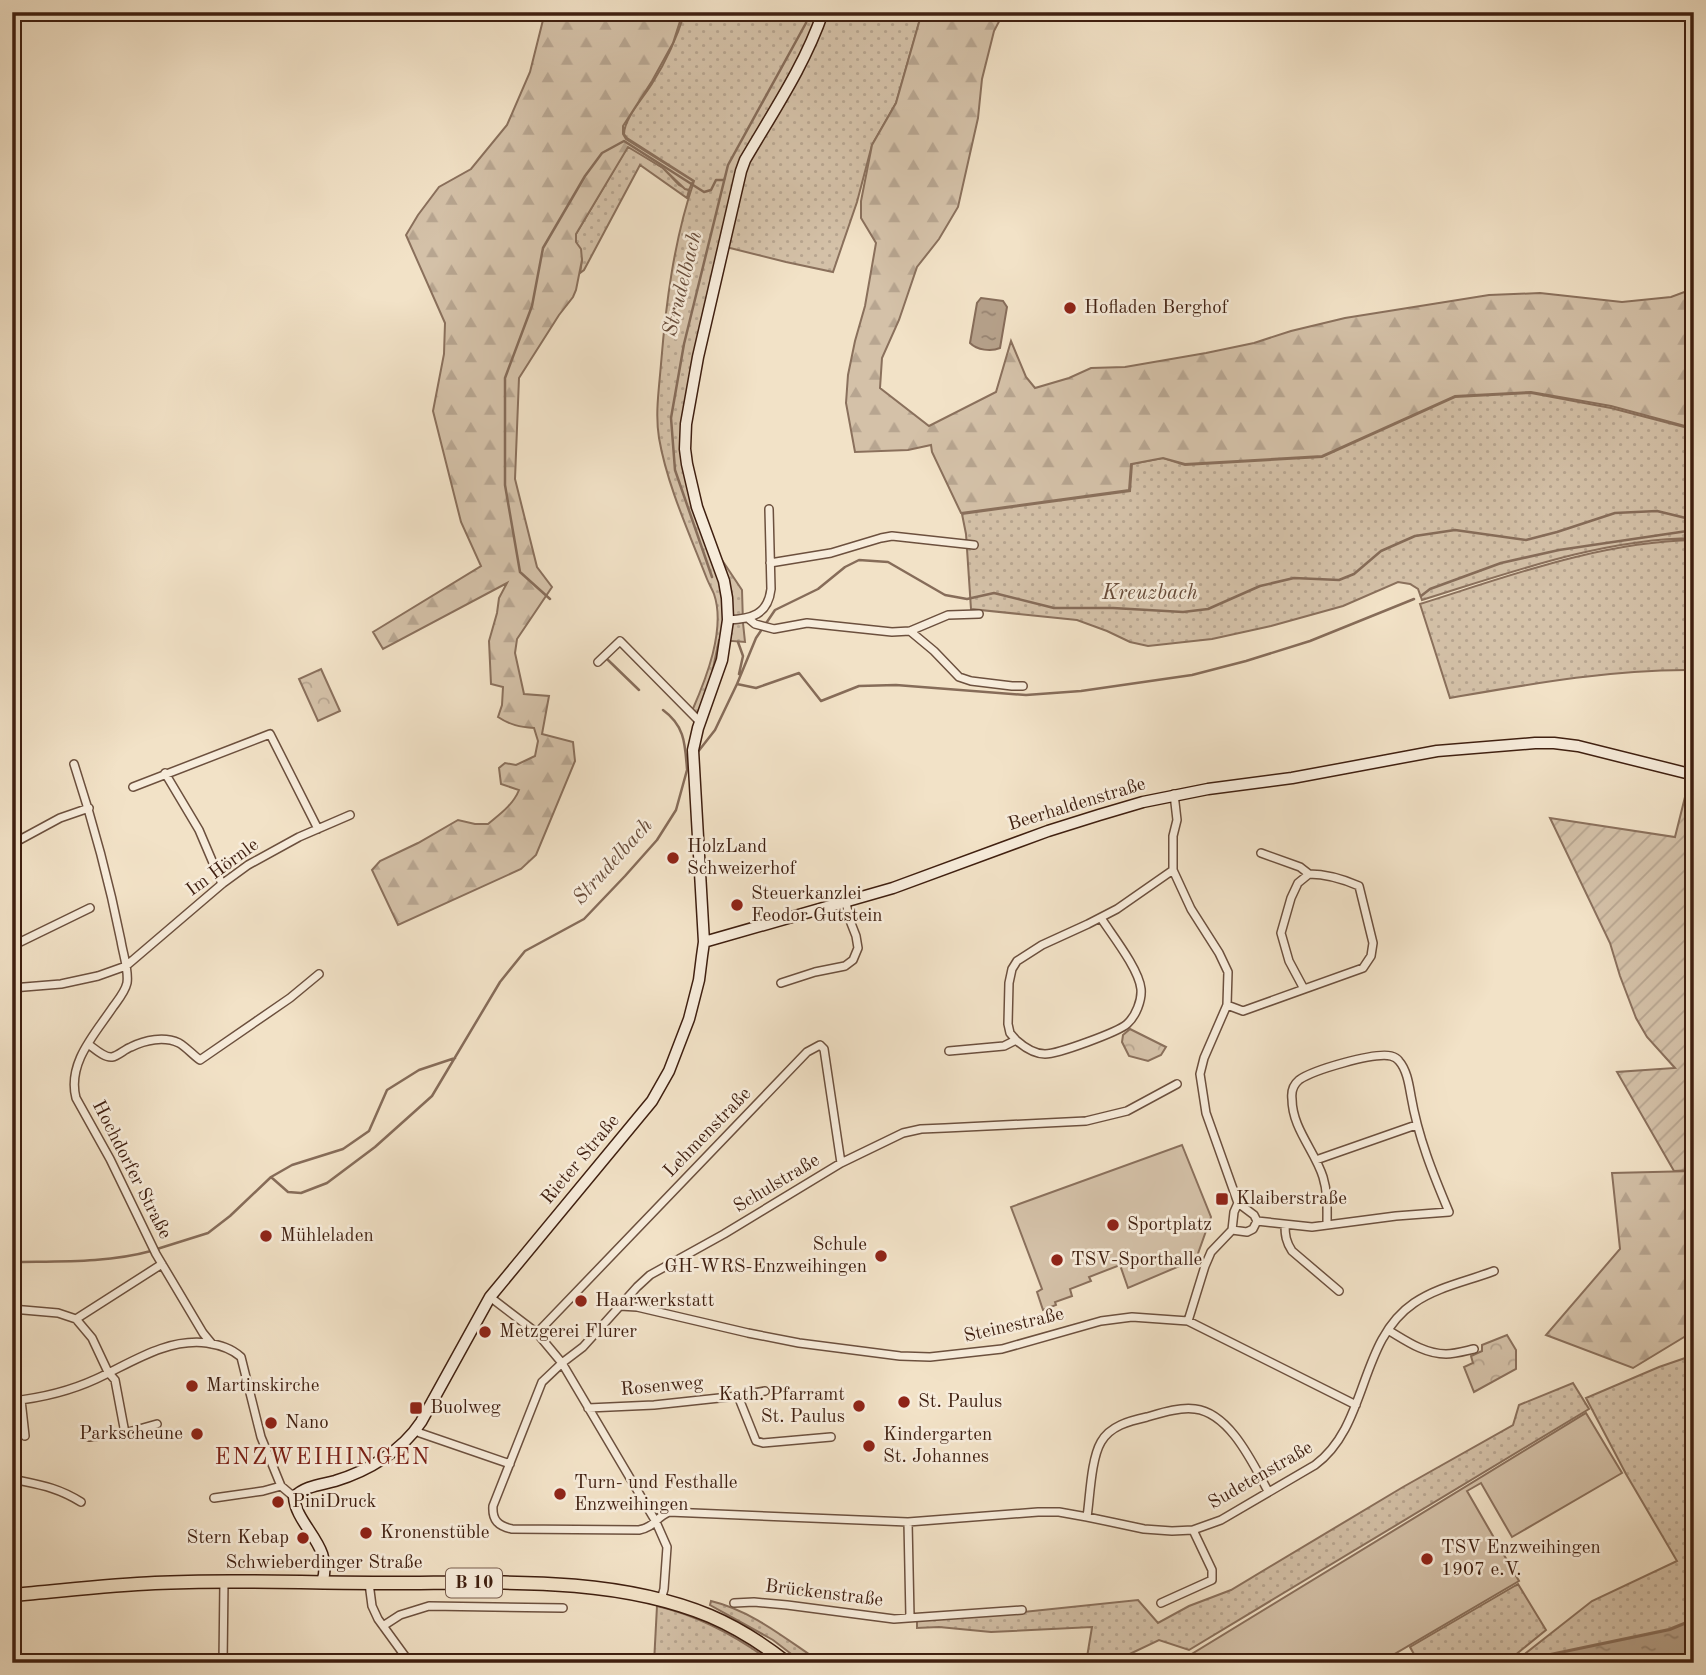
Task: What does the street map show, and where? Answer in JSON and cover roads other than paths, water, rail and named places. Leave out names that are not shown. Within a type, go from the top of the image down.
[{"type":"main road","name":"Schwieberdinger Straße","points":[[12,1595],[155,1583],[224,1581],[559,1585],[620,1592],[693,1610],[755,1640],[787,1663]]},
{"type":"street","name":"Rieter Straße","points":[[294,1497],[304,1489],[369,1467],[398,1448],[416,1430],[490,1297],[637,1121],[661,1087],[678,1052],[699,980],[704,942],[693,767],[694,744],[722,660],[728,620],[724,581],[701,517],[687,464],[685,437],[688,411],[741,171],[794,77],[815,36],[823,12]]},
{"type":"street","points":[[752,621],[770,599],[769,509]]},
{"type":"street","points":[[770,563],[831,553],[892,536],[974,545]]},
{"type":"street","points":[[728,620],[752,621],[774,629],[807,623],[892,632],[910,631],[948,615],[979,614]]},
{"type":"street","points":[[910,631],[959,677],[971,681],[1023,686]]},
{"type":"street","points":[[603,657],[620,641],[700,722]]},
{"type":"street","points":[[133,787],[270,734],[317,829]]},
{"type":"street","name":"Beerhaldenstraße","points":[[704,942],[846,902],[927,876],[1048,831],[1174,794],[1292,778],[1403,756],[1472,747],[1535,743],[1563,744],[1605,752],[1694,775]]},
{"type":"street","name":"Hochdorfer Straße","points":[[74,764],[89,808],[113,900],[127,983],[77,1063],[74,1076],[76,1098],[110,1159],[156,1254],[212,1344]]},
{"type":"street","points":[[165,773],[199,830],[222,884]]},
{"type":"street","points":[[1174,794],[1177,820],[1173,870],[1191,909],[1228,972],[1227,1005],[1204,1058],[1200,1074],[1206,1113],[1238,1203],[1254,1215],[1257,1221]]},
{"type":"street","points":[[12,844],[60,818],[89,808]]},
{"type":"street","name":"Im Hörnle","points":[[126,966],[248,865],[350,815]]},
{"type":"street","points":[[1227,1005],[1243,1011],[1363,968],[1371,956],[1373,943],[1359,886],[1340,878],[1309,874],[1300,867],[1261,853]]},
{"type":"street","points":[[1101,918],[1134,970],[1141,990],[1137,1009],[1128,1023],[1118,1029],[1057,1052],[1047,1054],[1024,1047],[1010,1033],[1008,1024],[1009,983],[1017,961],[1036,948],[1101,918],[1173,870]]},
{"type":"street","points":[[1304,989],[1289,961],[1281,933],[1298,883],[1309,874]]},
{"type":"street","points":[[781,983],[845,965],[853,960],[858,948],[846,902]]},
{"type":"street","points":[[12,946],[90,908]]},
{"type":"street","points":[[12,988],[61,984],[98,976],[126,966]]},
{"type":"street","points":[[88,1044],[108,1057],[114,1057],[140,1042],[170,1040],[201,1060],[290,998],[319,974]]},
{"type":"street","points":[[949,1051],[1004,1046],[1016,1040]]},
{"type":"street","name":"Lehmenstraße","points":[[537,1333],[807,1052],[820,1045],[824,1049],[841,1163]]},
{"type":"street","points":[[1257,1221],[1312,1227],[1449,1212],[1430,1167],[1416,1125],[1409,1083],[1397,1058],[1389,1055],[1361,1058],[1314,1073],[1301,1079],[1293,1087],[1292,1099],[1298,1125],[1323,1175],[1327,1225]]},
{"type":"street","name":"Schulstraße","points":[[496,1522],[492,1514],[493,1506],[542,1382],[583,1347],[650,1275],[841,1163],[903,1133],[921,1129],[1086,1121],[1127,1111],[1177,1084]]},
{"type":"street","points":[[1316,1160],[1416,1125]]},
{"type":"street","points":[[1188,1321],[1205,1266],[1211,1252],[1232,1230],[1238,1203]]},
{"type":"street","points":[[1232,1230],[1247,1232],[1253,1229],[1257,1221]]},
{"type":"street","points":[[1285,1225],[1287,1244],[1292,1251],[1339,1291]]},
{"type":"street","points":[[76,1319],[162,1264]]},
{"type":"street","name":"Sudetenstraße","points":[[496,1522],[512,1529],[639,1531],[648,1528],[662,1514],[669,1512],[908,1522],[1038,1511],[1059,1512],[1144,1529],[1193,1530],[1221,1520],[1327,1456],[1343,1434],[1379,1343],[1403,1312],[1414,1302],[1429,1295],[1494,1271]]},
{"type":"street","points":[[490,1297],[537,1333],[562,1363],[656,1522],[667,1547],[661,1600]]},
{"type":"street","name":"Steinestraße","points":[[620,1306],[637,1307],[799,1343],[910,1356],[946,1356],[1002,1349],[1101,1321],[1132,1317],[1188,1321],[1356,1405]]},
{"type":"street","points":[[12,1309],[58,1313],[76,1319],[92,1338],[108,1372],[115,1380],[125,1433]]},
{"type":"street","points":[[1388,1330],[1435,1353],[1447,1354],[1474,1349]]},
{"type":"street","points":[[12,1401],[72,1388],[145,1355],[180,1343],[199,1342],[234,1350],[241,1357],[256,1422],[281,1486],[294,1497],[296,1507],[321,1552],[326,1569],[322,1582]]},
{"type":"street","name":"Rosenweg","points":[[588,1408],[654,1405],[765,1391]]},
{"type":"street","points":[[738,1395],[756,1441],[763,1443],[831,1437]]},
{"type":"street","points":[[21,1400],[25,1436]]},
{"type":"street","points":[[1087,1517],[1095,1460],[1101,1441],[1117,1426],[1130,1421],[1185,1409],[1197,1409],[1223,1424],[1249,1455],[1268,1491]]},
{"type":"street","points":[[89,1437],[125,1433],[157,1424]]},
{"type":"street","points":[[416,1430],[510,1464]]},
{"type":"street","points":[[12,1479],[51,1487],[81,1502]]},
{"type":"street","points":[[214,1498],[281,1486]]},
{"type":"street","points":[[908,1522],[910,1617]]},
{"type":"street","points":[[1161,1604],[1213,1580],[1212,1570],[1193,1530]]},
{"type":"street","points":[[223,1663],[224,1581]]},
{"type":"street","points":[[369,1583],[372,1606],[410,1663]]},
{"type":"street","name":"Brückenstraße","points":[[734,1603],[754,1602],[822,1608],[894,1619],[1022,1610]]},
{"type":"street","points":[[383,1626],[400,1615],[429,1606],[563,1608]]},
{"type":"water","points":[[981,298],[1003,301],[1007,307],[1000,348],[980,349],[970,343],[977,303]]},
{"type":"water","points":[[1694,1620],[1694,1663],[1521,1663],[1670,1630]]},
{"type":"waterway","name":"Strudelbach","points":[[712,577],[675,470],[671,418],[684,344],[728,165],[806,23],[808,12]]},
{"type":"waterway","points":[[550,599],[520,572],[505,485],[505,378],[532,306],[543,248],[585,176],[602,153],[624,141],[704,192],[711,190],[716,180],[724,180]]},
{"type":"waterway","name":"Kreuzbach","points":[[1414,599],[1310,641],[1246,661],[1192,675],[1081,691],[1026,695],[896,685],[859,686],[821,701],[799,673],[756,688],[737,684],[756,638],[775,610],[818,589],[845,567],[859,560],[888,562],[945,595],[967,599],[994,593],[1054,608],[1183,612],[1208,609],[1260,586],[1294,578],[1339,580],[1354,574],[1381,551],[1415,536],[1455,530],[1526,540],[1615,513],[1657,511],[1694,520]]},
{"type":"waterway","points":[[1421,596],[1430,589],[1501,563],[1559,550],[1694,530]]},
{"type":"waterway","name":"Strudelbach","points":[[738,642],[743,656],[739,674]]},
{"type":"waterway","points":[[608,660],[639,690]]},
{"type":"waterway","name":"Strudelbach","points":[[697,753],[715,730],[737,684]]},
{"type":"waterway","points":[[663,710],[680,729],[687,769]]},
{"type":"waterway","name":"Strudelbach","points":[[271,1177],[288,1192],[301,1193],[327,1183],[375,1147],[432,1096],[500,982],[525,951],[584,919],[657,840],[676,810],[690,765]]},
{"type":"waterway","name":"Strudelbach","points":[[157,1249],[208,1233],[271,1177],[292,1165],[343,1149],[369,1131],[387,1090],[419,1070],[455,1058]]},
{"type":"waterway","name":"Strudelbach","points":[[12,1262],[100,1259],[151,1251]]},
{"type":"place","name":"Hofladen Berghof","points":[[1070,308]]},
{"type":"place","name":"HolzLand Schweizerhof","points":[[673,858]]},
{"type":"place","name":"Steuerkanzlei Feodor Gutstein","points":[[737,905]]},
{"type":"place","name":"Klaiberstraße","points":[[1222,1199]]},
{"type":"place","name":"Sportplatz","points":[[1113,1225]]},
{"type":"place","name":"Mühleladen","points":[[266,1236]]},
{"type":"place","name":"Schule GH-WRS-Enzweihingen","points":[[881,1256]]},
{"type":"place","name":"TSV-Sporthalle","points":[[1057,1260]]},
{"type":"place","name":"Haarwerkstatt","points":[[581,1301]]},
{"type":"place","name":"Metzgerei Flurer","points":[[485,1332]]},
{"type":"place","name":"Martinskirche","points":[[192,1386]]},
{"type":"place","name":"St. Paulus","points":[[904,1402]]},
{"type":"place","name":"Kath. Pfarramt St. Paulus","points":[[859,1406]]},
{"type":"place","name":"Buolweg","points":[[416,1408]]},
{"type":"place","name":"Nano","points":[[271,1423]]},
{"type":"place","name":"Parkscheune","points":[[197,1434]]},
{"type":"place","name":"Kindergarten St. Johannes","points":[[869,1446]]},
{"type":"place","name":"Turn- und Festhalle Enzweihingen","points":[[560,1494]]},
{"type":"place","name":"PiniDruck","points":[[278,1502]]},
{"type":"place","name":"Kronenstüble","points":[[366,1533]]},
{"type":"place","name":"Stern Kebap","points":[[303,1538]]},
{"type":"place","name":"TSV Enzweihingen 1907 e.V.","points":[[1427,1559]]},
{"type":"district","name":"ENZWEIHINGEN","points":[[323,1457]]}]
